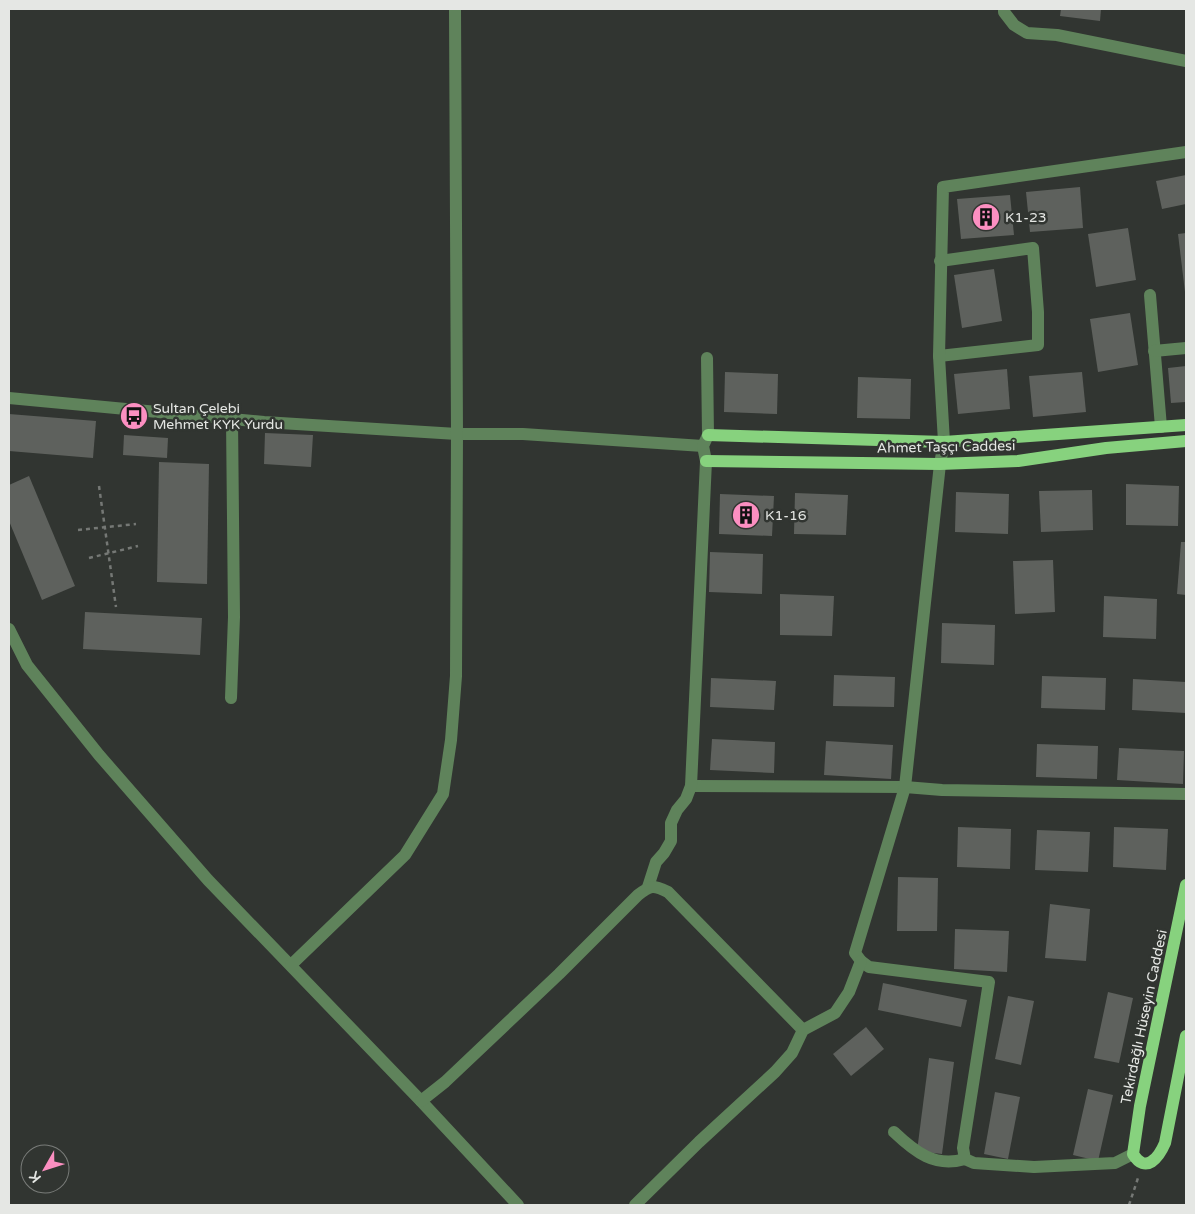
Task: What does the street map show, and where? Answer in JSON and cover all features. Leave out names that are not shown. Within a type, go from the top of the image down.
[{"type":"main road","name":"Ahmet Taşçı Caddesi","points":[[705,441],[944,442],[1186,424]]},
{"type":"main road","name":"Ahmet Taşçı Caddesi","points":[[706,461],[940,464],[1018,461],[1106,448],[1186,441]]},
{"type":"main road","name":"Tekirdağlı Hüseyin Caddesi","points":[[1133,1154],[1140,1106],[1186,885]]},
{"type":"main road","points":[[1133,1154],[1137,1161],[1143,1164],[1151,1163],[1159,1156],[1165,1143],[1186,1036]]},
{"type":"street","points":[[291,965],[405,855],[443,794],[451,740],[456,676],[455,9]]},
{"type":"street","points":[[1004,9],[1004,12],[1014,25],[1027,33],[1057,35],[1186,61]]},
{"type":"street","points":[[965,1159],[963,1148],[989,982],[869,967],[855,953],[905,787],[940,464],[944,442],[939,356],[943,187],[1186,152]]},
{"type":"street","points":[[939,356],[1038,345],[1038,312],[1033,248],[940,261]]},
{"type":"street","points":[[1150,295],[1161,427]]},
{"type":"street","points":[[1154,351],[1186,348]]},
{"type":"street","points":[[421,1101],[445,1082],[648,887],[656,862],[664,854],[671,841],[671,823],[677,810],[686,799],[691,786],[706,461],[707,358]]},
{"type":"street","points":[[9,398],[232,419],[457,434],[523,434],[705,441]]},
{"type":"street","points":[[231,698],[234,617],[232,419]]},
{"type":"street","points":[[9,628],[27,666],[99,755],[208,880],[421,1101],[518,1205]]},
{"type":"street","points":[[691,786],[905,787],[942,790],[1186,794]]},
{"type":"street","points":[[648,887],[656,887],[668,892],[803,1030]]},
{"type":"street","points":[[635,1205],[699,1142],[775,1072],[792,1053],[803,1030],[835,1013],[848,992],[861,961]]},
{"type":"street","points":[[894,1132],[912,1150],[930,1158],[952,1163],[965,1159],[974,1164],[1034,1167],[1115,1163],[1133,1154]]},
{"type":"path","points":[[99,486],[116,607]]},
{"type":"path","points":[[78,530],[136,524]]},
{"type":"path","points":[[89,558],[138,546]]},
{"type":"path","points":[[1129,1205],[1143,1164]]},
{"type":"building","points":[[1061,9],[1101,9],[1100,21],[1060,16]]},
{"type":"building","points":[[1186,175],[1186,204],[1162,209],[1156,181]]},
{"type":"building","points":[[1080,187],[1083,228],[1030,232],[1026,192]]},
{"type":"building","name":"K1-23","points":[[1010,195],[1014,235],[961,239],[957,199]]},
{"type":"building","points":[[1128,228],[1136,280],[1096,287],[1088,234]]},
{"type":"building","points":[[1186,233],[1186,292],[1185,292],[1178,234]]},
{"type":"building","points":[[994,269],[1002,321],[962,328],[954,275]]},
{"type":"building","points":[[1130,313],[1138,365],[1098,372],[1090,319]]},
{"type":"building","points":[[1186,366],[1186,402],[1171,403],[1168,368]]},
{"type":"building","points":[[1007,369],[1010,409],[958,414],[954,374]]},
{"type":"building","points":[[725,372],[778,374],[777,414],[724,412]]},
{"type":"building","points":[[1082,372],[1086,412],[1033,417],[1029,376]]},
{"type":"building","points":[[858,377],[911,379],[910,419],[857,418]]},
{"type":"building","points":[[9,414],[96,421],[93,458],[9,451]]},
{"type":"building","points":[[265,433],[313,435],[311,467],[264,464]]},
{"type":"building","points":[[124,435],[168,438],[167,458],[123,455]]},
{"type":"building","points":[[159,462],[209,464],[207,584],[157,582]]},
{"type":"building","points":[[29,476],[75,586],[42,600],[9,521],[9,485]]},
{"type":"building","points":[[1126,484],[1179,486],[1178,526],[1126,525]]},
{"type":"building","points":[[1092,490],[1093,530],[1041,532],[1039,491]]},
{"type":"building","points":[[956,492],[1009,494],[1008,534],[955,532]]},
{"type":"building","points":[[795,493],[848,495],[846,535],[794,534]]},
{"type":"building","name":"K1-16","points":[[720,494],[774,496],[772,536],[719,534]]},
{"type":"building","points":[[1181,542],[1186,542],[1186,595],[1177,594]]},
{"type":"building","points":[[710,552],[763,554],[762,594],[709,592]]},
{"type":"building","points":[[1053,560],[1055,612],[1015,614],[1013,561]]},
{"type":"building","points":[[780,594],[834,596],[832,636],[780,635]]},
{"type":"building","points":[[1104,596],[1157,599],[1156,639],[1103,637]]},
{"type":"building","points":[[85,612],[202,618],[200,655],[83,649]]},
{"type":"building","points":[[942,623],[995,625],[994,665],[941,663]]},
{"type":"building","points":[[834,675],[895,677],[894,707],[833,706]]},
{"type":"building","points":[[1042,676],[1106,678],[1105,710],[1041,708]]},
{"type":"building","points":[[711,678],[776,681],[774,710],[710,707]]},
{"type":"building","points":[[1133,679],[1186,682],[1186,713],[1132,710]]},
{"type":"building","points":[[712,739],[775,742],[774,773],[710,770]]},
{"type":"building","points":[[826,741],[893,745],[891,779],[824,775]]},
{"type":"building","points":[[1037,744],[1098,746],[1097,779],[1036,777]]},
{"type":"building","points":[[1119,748],[1184,751],[1183,784],[1117,780]]},
{"type":"building","points":[[958,827],[1011,829],[1010,869],[957,867]]},
{"type":"building","points":[[1114,827],[1168,829],[1166,870],[1113,867]]},
{"type":"building","points":[[1037,830],[1090,832],[1088,872],[1035,870]]},
{"type":"building","points":[[898,877],[938,878],[937,931],[897,931]]},
{"type":"building","points":[[1050,904],[1090,909],[1086,961],[1045,958]]},
{"type":"building","points":[[955,929],[1009,931],[1007,972],[954,969]]},
{"type":"building","points":[[883,983],[967,1000],[961,1027],[878,1010]]},
{"type":"building","points":[[1108,992],[1133,998],[1119,1063],[1094,1058]]},
{"type":"building","points":[[1008,996],[1034,1001],[1021,1065],[995,1059]]},
{"type":"building","points":[[866,1027],[884,1049],[851,1076],[833,1054]]},
{"type":"building","points":[[929,1058],[954,1062],[942,1154],[917,1151]]},
{"type":"building","points":[[1088,1089],[1113,1095],[1098,1161],[1073,1155]]},
{"type":"building","points":[[995,1092],[1020,1097],[1008,1159],[984,1154]]},
{"type":"place","name":"K1-23","points":[[986,217]]},
{"type":"place","name":"Sultan Çelebi Mehmet KYK Yurdu","points":[[134,416]]},
{"type":"place","name":"K1-16","points":[[746,515]]}]
